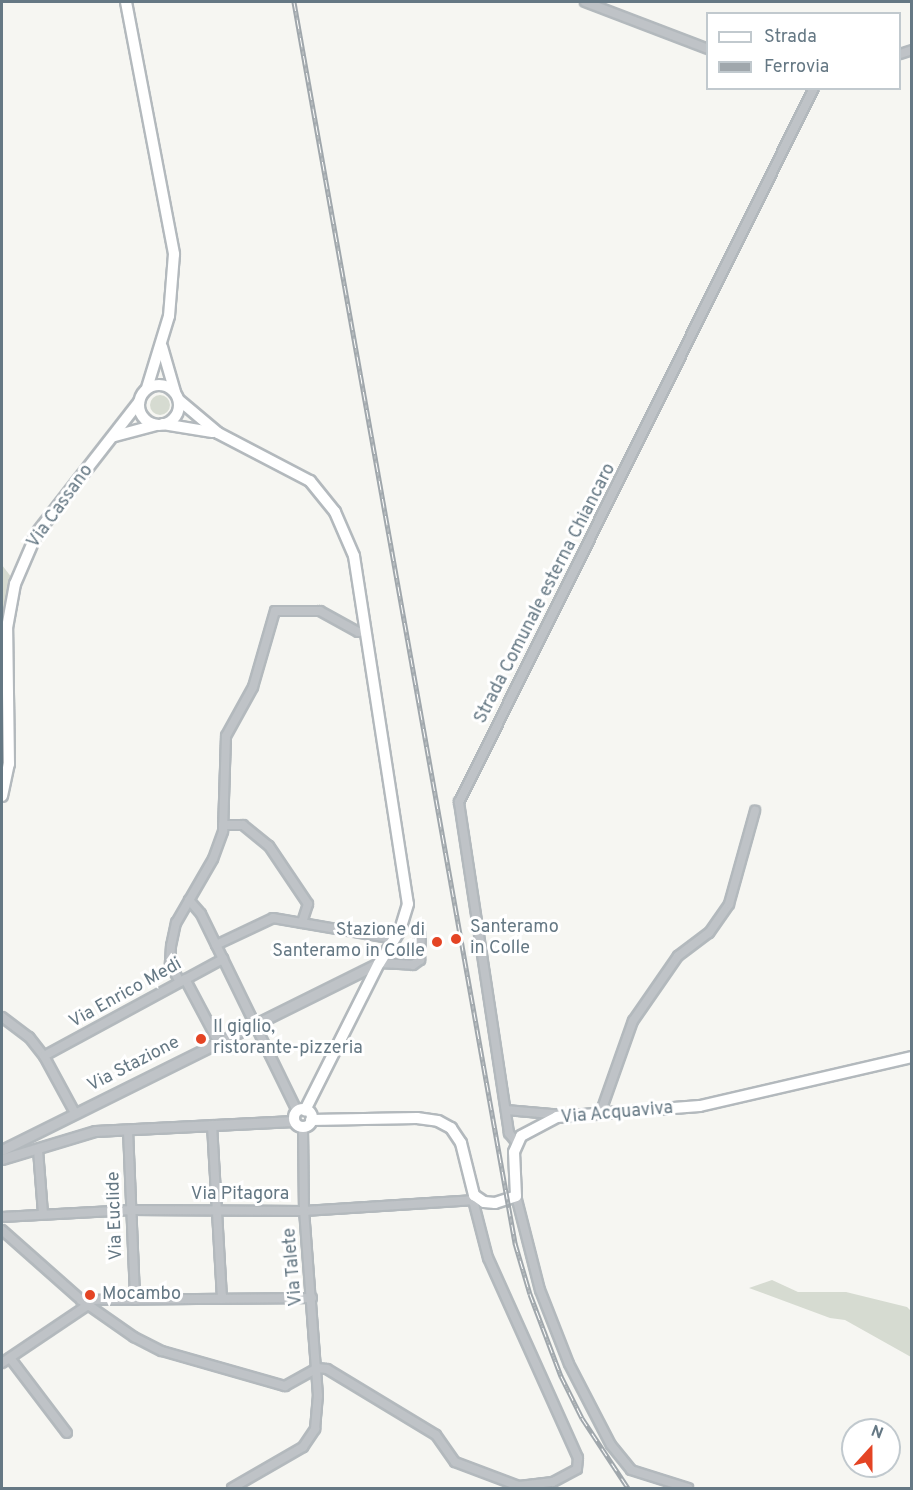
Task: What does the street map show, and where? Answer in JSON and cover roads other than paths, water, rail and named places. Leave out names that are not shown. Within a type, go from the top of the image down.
[{"type":"main road","points":[[126,2],[173,237],[173,286],[162,346],[147,388],[139,402],[141,414],[160,425],[218,433]]},
{"type":"main road","points":[[115,436],[160,425],[178,413],[177,396],[162,346]]},
{"type":"main road","points":[[147,388],[159,384],[177,396],[218,433],[300,472],[324,495],[343,526],[354,556],[408,904],[395,939],[379,963],[302,1118],[417,1118],[446,1124],[461,1143],[476,1200],[495,1203],[516,1196],[513,1160],[517,1143]]},
{"type":"main road","name":"Via Cassano","points":[[2,796],[9,764],[5,733],[7,628],[12,595],[22,565],[47,519],[115,436],[139,402]]},
{"type":"main road","name":"Via Acquaviva","points":[[517,1143],[530,1130],[565,1115],[670,1110],[752,1095],[912,1057]]},
{"type":"street","points":[[585,2],[706,48]]},
{"type":"street","name":"Strada Comunale esterna Chiancaro","points":[[517,1143],[509,1133],[459,802],[813,90]]},
{"type":"street","points":[[218,1041],[170,964],[171,946],[177,923],[223,828],[226,736],[253,687],[275,611],[320,611],[358,632],[365,631]]},
{"type":"street","points":[[600,1114],[633,1021],[678,956],[709,933],[729,904],[754,811]]},
{"type":"street","points":[[223,828],[243,825],[269,846],[308,904],[302,923]]},
{"type":"street","points":[[2,1159],[95,1131],[302,1118],[201,914],[189,900]]},
{"type":"street","points":[[216,945],[273,918],[395,939]]},
{"type":"street","points":[[379,963],[413,965],[420,960],[421,935]]},
{"type":"street","name":"Via Enrico Medi","points":[[44,1056],[223,959]]},
{"type":"street","name":"Via Stazione","points":[[2,1150],[254,1022],[379,963]]},
{"type":"street","points":[[2,1017],[29,1037],[44,1056],[75,1113]]},
{"type":"street","points":[[506,1110],[565,1115]]},
{"type":"street","name":"Via Talete","points":[[232,1488],[310,1439],[318,1416],[317,1368],[304,1211],[302,1118]]},
{"type":"street","points":[[212,1125],[222,1299]]},
{"type":"street","name":"Via Euclide","points":[[128,1130],[135,1300]]},
{"type":"street","points":[[38,1150],[43,1214]]},
{"type":"street","points":[[516,1196],[540,1290],[569,1364],[611,1444],[631,1470],[688,1488]]},
{"type":"street","points":[[2,1230],[84,1303],[134,1337],[162,1351],[265,1383],[285,1386],[317,1368],[327,1369],[427,1429],[461,1465],[519,1486],[553,1482],[577,1469],[578,1458],[484,1248],[476,1200]]},
{"type":"street","name":"Via Pitagora","points":[[2,1217],[132,1210],[304,1211],[476,1200]]},
{"type":"street","points":[[2,1363],[84,1303],[135,1300],[312,1298]]},
{"type":"street","points":[[10,1358],[68,1433]]},
{"type":"railway","points":[[294,2],[515,1243],[530,1294],[561,1376],[582,1418],[628,1488]]},
{"type":"place","name":"Santeramo in Colle","points":[[456,939]]},
{"type":"place","name":"Stazione di Santeramo in Colle","points":[[437,942]]},
{"type":"place","name":"Il giglio, ristorante-pizzeria","points":[[201,1039]]},
{"type":"place","name":"Mocambo","points":[[90,1295]]}]
